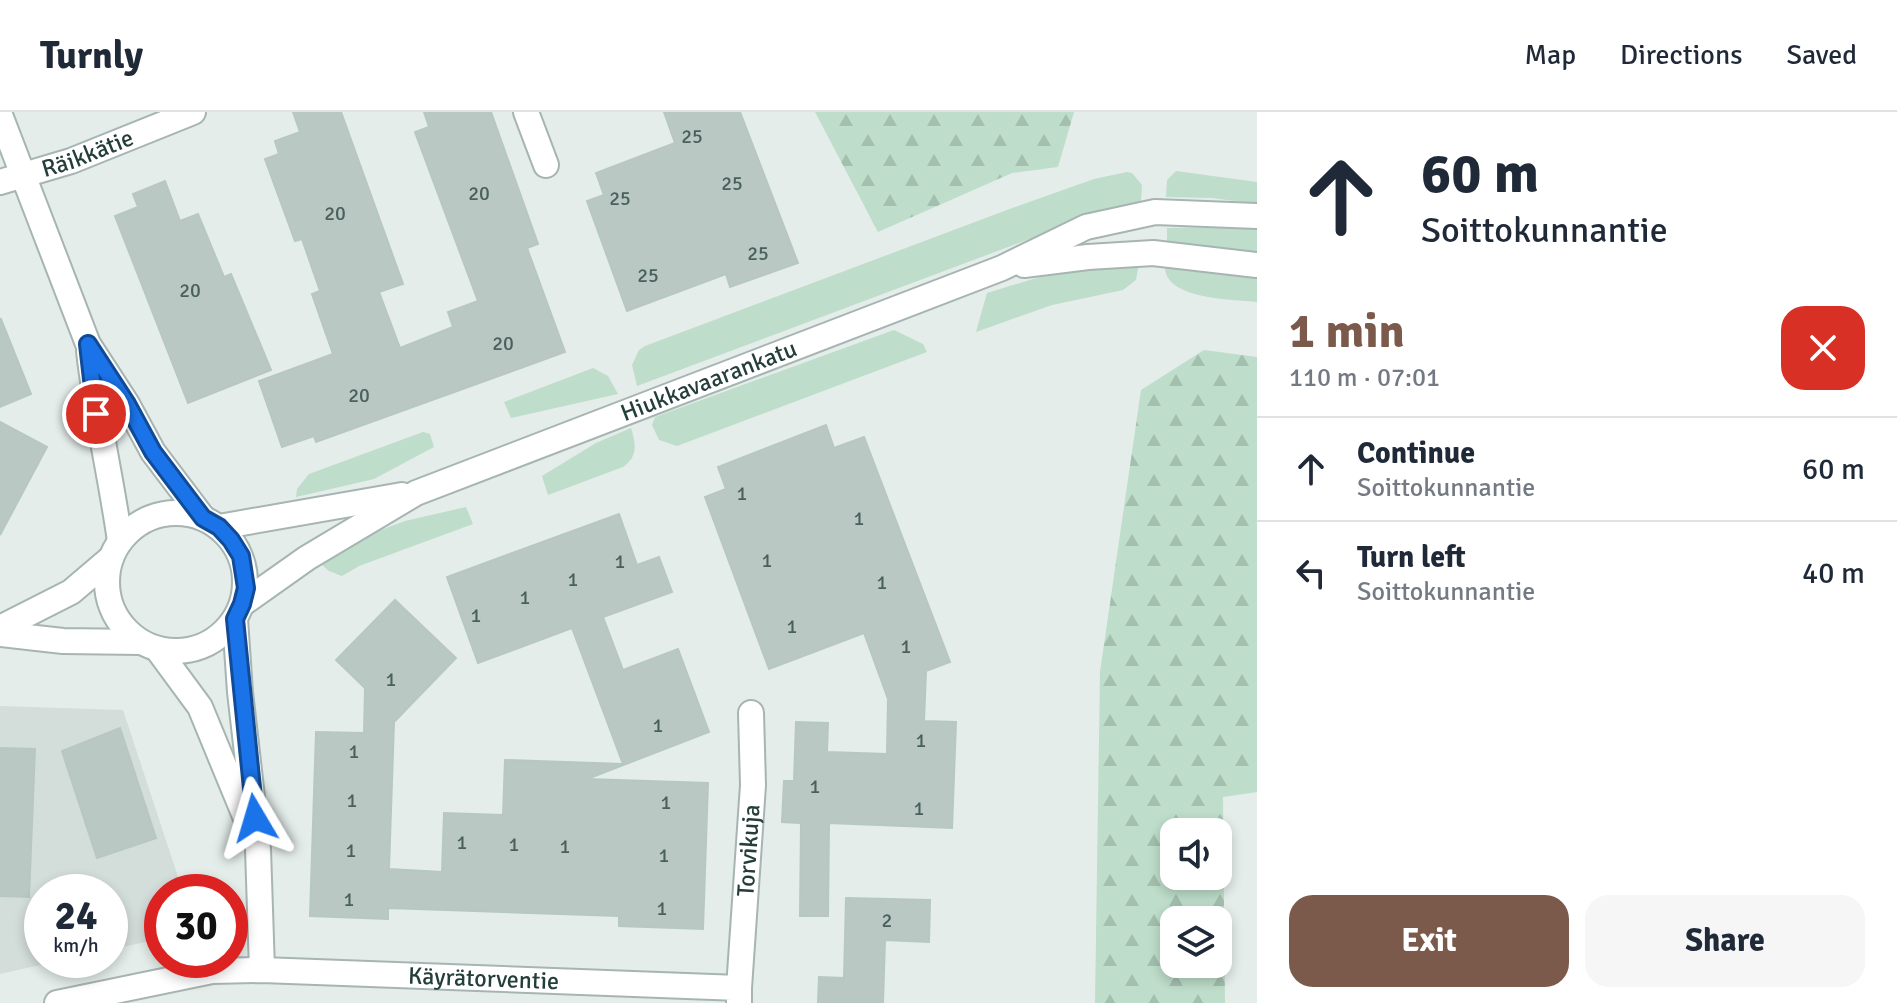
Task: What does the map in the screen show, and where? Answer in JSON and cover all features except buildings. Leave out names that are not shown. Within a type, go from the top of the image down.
[{"type":"street","name":"Räikkätie","points":[[0,182],[71,161],[193,112]]},
{"type":"street","points":[[526,112],[546,165]]},
{"type":"street","points":[[0,115],[88,344],[127,404],[153,452],[211,523],[231,540],[241,556],[246,588],[239,612],[240,692],[258,849],[262,970]]},
{"type":"street","name":"Hiukkavaarankatu","points":[[239,612],[307,558],[416,493],[1002,268],[1086,227],[1155,212],[1257,216]]},
{"type":"street","name":"Hiukkavaarankatu","points":[[1002,268],[1088,257],[1153,253],[1257,265]]},
{"type":"street","points":[[88,344],[96,414],[110,470],[116,550],[106,577],[111,606],[126,630],[149,646],[200,707],[258,849]]},
{"type":"street","name":"Hiukkavaarankatu","points":[[211,523],[416,493]]},
{"type":"street","points":[[0,628],[71,592],[116,550],[133,528],[150,518],[168,513],[185,513],[211,523]]},
{"type":"street","points":[[0,634],[149,646],[178,652],[196,649],[218,637],[239,612]]},
{"type":"street","name":"Torvikuja","points":[[739,996],[753,785],[751,713]]},
{"type":"street","name":"Käyrätorventie","points":[[57,1003],[212,971],[262,970],[739,996]]},
{"type":"shaded area","points":[[0,706],[123,710],[177,874],[144,874],[144,942],[128,946],[128,874],[24,874],[24,969],[0,974]]},
{"type":"green space","points":[[815,112],[1074,112],[1058,167],[1012,173],[878,232]]},
{"type":"green space","points":[[1176,171],[1257,182],[1257,204],[1212,198],[1166,197],[1167,180]]},
{"type":"green space","points":[[1132,173],[1142,185],[1141,201],[1083,219],[637,386],[632,365],[639,350],[645,346],[1015,207],[1094,179]]},
{"type":"green space","points":[[1167,228],[1257,229],[1257,252],[1167,241]]},
{"type":"green space","points":[[1139,263],[1136,280],[1123,290],[1052,305],[976,332],[987,293],[1053,273]]},
{"type":"green space","points":[[1165,265],[1257,277],[1257,302],[1201,296],[1187,291],[1167,277]]},
{"type":"green space","points":[[894,330],[923,344],[927,352],[677,446],[659,440],[652,425],[655,417]]},
{"type":"green space","points":[[1204,350],[1257,357],[1257,792],[1223,797],[1223,818],[1160,818],[1160,890],[1224,890],[1224,906],[1160,906],[1160,978],[1225,978],[1225,1003],[1095,1003],[1100,672],[1141,390]]},
{"type":"green space","points":[[593,368],[608,376],[618,394],[511,418],[504,402]]},
{"type":"green space","points":[[631,428],[634,450],[623,467],[548,495],[542,476],[596,443]]},
{"type":"green space","points":[[423,432],[430,434],[434,447],[374,479],[296,497],[297,489],[309,474]]},
{"type":"green space","points":[[466,507],[473,524],[359,566],[342,576],[320,563],[370,534],[405,521]]},
{"type":"route","points":[[96,414],[88,344],[127,404],[153,452],[203,518],[219,527],[241,556],[246,588],[235,619],[255,818]]}]
